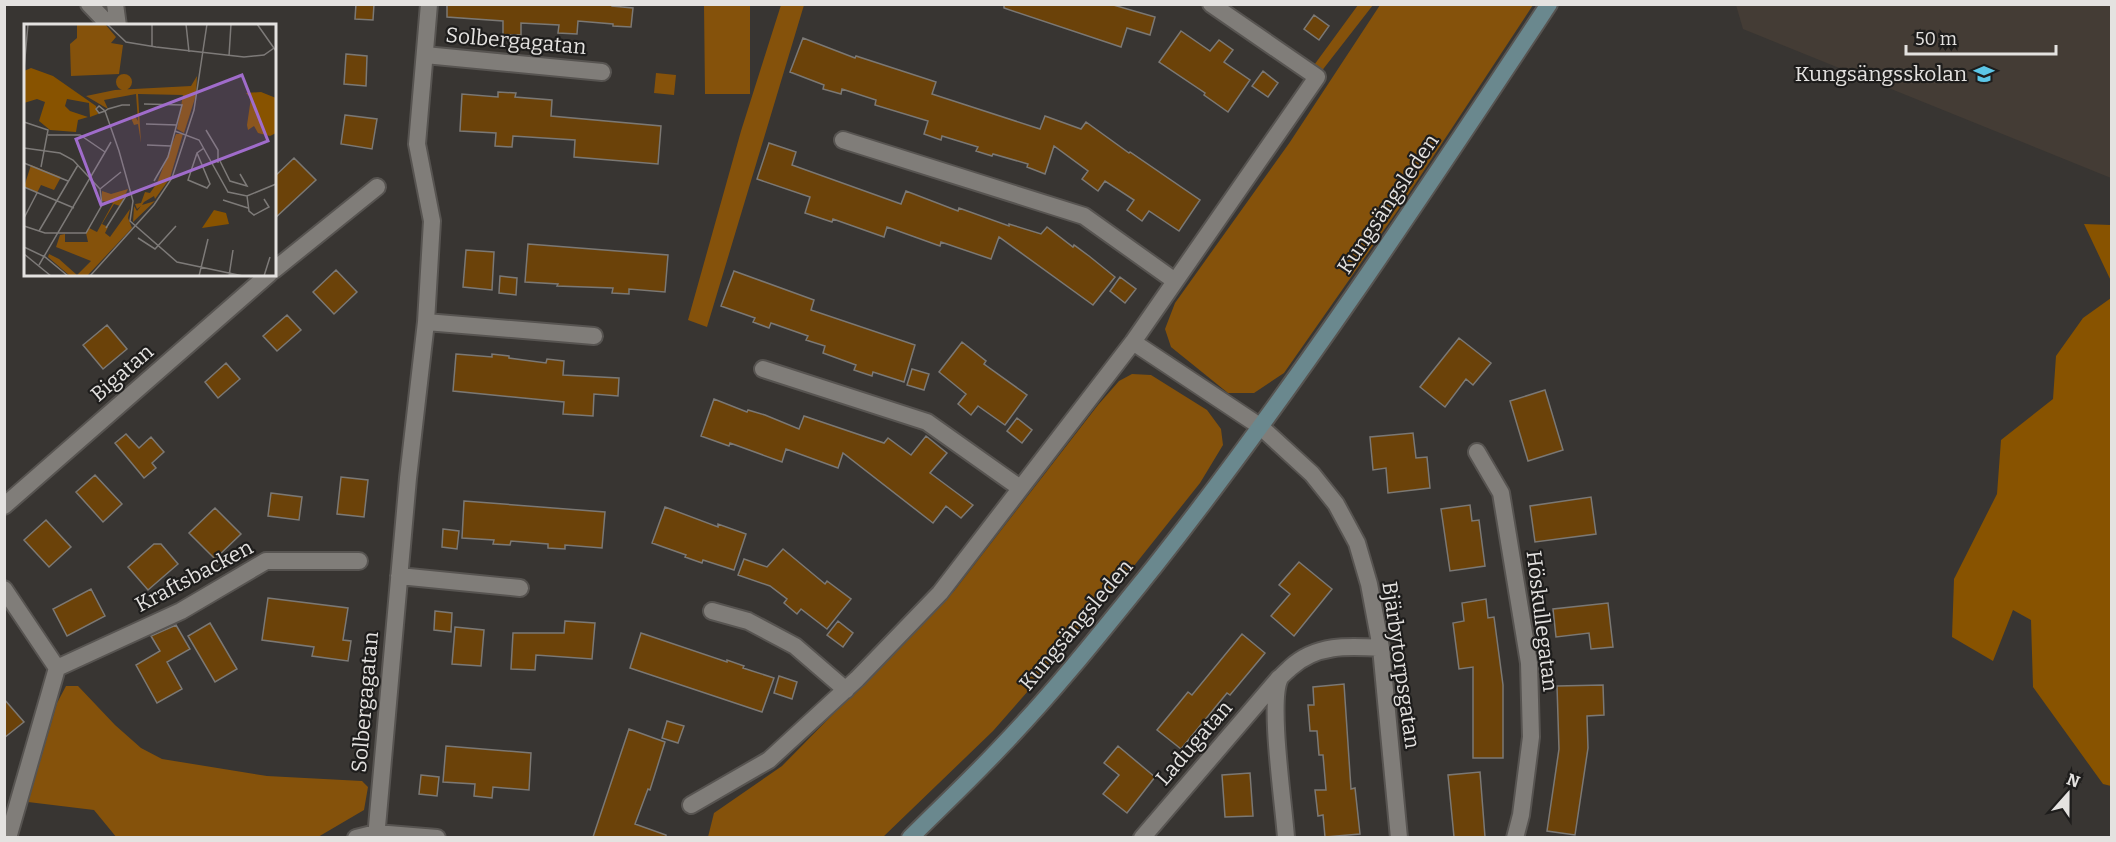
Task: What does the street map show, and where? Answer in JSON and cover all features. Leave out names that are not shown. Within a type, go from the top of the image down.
[{"type":"main road","name":"Kungsängsleden","points":[[910,837],[1000,748],[1098,636],[1191,520],[1279,404],[1431,183],[1549,4]]},
{"type":"street","points":[[89,4],[108,24]]},
{"type":"street","points":[[114,4],[118,24]]},
{"type":"street","name":"Solbergagatan","points":[[376,835],[399,576],[426,322],[432,221],[417,144],[429,4]]},
{"type":"street","points":[[691,805],[769,760],[846,690],[940,593],[1133,342],[1317,77],[1211,4]]},
{"type":"street","name":"Solbergagatan","points":[[425,55],[602,72]]},
{"type":"street","points":[[843,140],[1084,216],[1175,281]]},
{"type":"street","name":"Bigatan","points":[[276,268],[377,187]]},
{"type":"street","name":"Bigatan","points":[[4,506],[267,276]]},
{"type":"street","points":[[426,322],[594,336]]},
{"type":"street","points":[[1133,342],[1261,427]]},
{"type":"street","points":[[763,369],[927,423],[1020,488]]},
{"type":"street","name":"Bjärbytorpsgatan","points":[[1261,427],[1312,474],[1336,504],[1357,543],[1369,584],[1381,648],[1399,837]]},
{"type":"street","name":"Höskullegatan","points":[[1476,452],[1502,493],[1529,663],[1531,737],[1521,815],[1515,837]]},
{"type":"street","name":"Kraftsbacken","points":[[57,668],[181,611],[266,561],[359,561]]},
{"type":"street","points":[[399,576],[520,588]]},
{"type":"street","points":[[4,589],[57,668],[8,837]]},
{"type":"street","points":[[712,611],[748,621],[795,646],[846,690]]},
{"type":"street","name":"Ladugatan","points":[[1143,837],[1280,678],[1297,662],[1318,651],[1345,646],[1381,648]]},
{"type":"street","points":[[1280,678],[1275,707],[1286,837]]},
{"type":"street","points":[[356,837],[376,835],[437,837]]},
{"type":"shaded area","points":[[704,5],[750,5],[750,94],[705,94]]},
{"type":"shaded area","points":[[781,5],[804,5],[707,327],[688,320],[741,131]]},
{"type":"shaded area","points":[[1358,5],[1373,5],[1317,77],[1309,72]]},
{"type":"shaded area","points":[[1380,5],[1533,5],[1398,210],[1284,373],[1254,393],[1228,393],[1171,347],[1165,329],[1175,303],[1290,142]]},
{"type":"shaded area","name":"Kungsängsskolan","points":[[1736,5],[2111,5],[2111,178],[1743,29]]},
{"type":"shaded area","points":[[656,73],[676,75],[674,95],[654,93]]},
{"type":"shaded area","points":[[2084,224],[2111,225],[2111,281]]},
{"type":"shaded area","points":[[2111,298],[2111,786],[2103,784],[2033,687],[2031,620],[2013,610],[1993,661],[1952,637],[1954,579],[1997,494],[2001,440],[2053,399],[2056,356],[2083,318]]},
{"type":"shaded area","points":[[1132,374],[1151,375],[1207,410],[1221,429],[1223,445],[1200,483],[1098,611],[993,731],[883,837],[708,837],[714,813],[782,766],[954,591],[1098,405],[1119,381]]},
{"type":"shaded area","points":[[66,686],[78,686],[115,725],[141,748],[162,759],[267,776],[362,781],[368,787],[364,810],[318,837],[117,838],[94,810],[28,802],[57,703]]},
{"type":"building","points":[[356,4],[374,4],[373,20],[355,19]]},
{"type":"building","points":[[447,4],[612,4],[612,6],[633,8],[631,27],[578,21],[577,34],[558,33],[559,25],[521,23],[521,35],[503,35],[503,21],[447,17]]},
{"type":"building","points":[[1004,4],[1110,4],[1155,17],[1150,35],[1127,28],[1121,47],[1004,8]]},
{"type":"building","points":[[1314,15],[1329,26],[1319,40],[1304,29]]},
{"type":"building","points":[[1181,31],[1210,51],[1219,40],[1233,50],[1224,62],[1250,80],[1228,112],[1204,95],[1205,93],[1159,62]]},
{"type":"building","points":[[803,38],[855,58],[856,56],[936,82],[932,94],[1040,129],[1045,116],[1081,129],[1086,122],[1200,200],[1179,231],[1149,211],[1142,221],[1127,210],[1134,200],[1105,181],[1098,191],[1082,179],[1088,171],[1054,146],[1045,174],[1027,167],[1028,164],[976,151],[978,147],[942,136],[941,140],[924,134],[928,121],[875,105],[876,100],[842,89],[841,94],[823,89],[824,85],[790,72]]},
{"type":"building","points":[[346,54],[367,56],[366,86],[344,84]]},
{"type":"building","points":[[1263,71],[1278,83],[1268,97],[1252,86]]},
{"type":"building","points":[[498,92],[516,93],[515,97],[552,100],[551,116],[661,126],[658,164],[574,157],[575,140],[513,136],[512,147],[495,146],[496,133],[460,131],[462,94],[498,97]]},
{"type":"building","points":[[345,115],[377,119],[372,149],[341,144]]},
{"type":"building","points":[[769,143],[796,152],[792,165],[901,204],[906,191],[958,211],[959,208],[1009,226],[1009,224],[1041,234],[1047,227],[1115,277],[1093,305],[999,237],[991,259],[941,242],[940,246],[887,227],[884,237],[833,219],[832,222],[805,213],[810,197],[757,179]]},
{"type":"building","points":[[294,158],[316,180],[276,217],[276,175]]},
{"type":"building","points":[[528,244],[668,255],[665,292],[629,289],[629,294],[612,293],[613,288],[557,286],[558,284],[525,282]]},
{"type":"building","points":[[466,250],[494,252],[492,290],[463,287]]},
{"type":"building","points":[[336,270],[357,292],[334,314],[313,292]]},
{"type":"building","points":[[734,271],[814,300],[811,310],[915,345],[904,382],[873,372],[872,376],[854,370],[856,365],[823,353],[825,346],[806,340],[808,336],[771,323],[769,328],[753,322],[755,318],[721,306]]},
{"type":"building","points":[[500,276],[517,278],[516,295],[499,293]]},
{"type":"building","points":[[1120,277],[1136,289],[1125,303],[1110,291]]},
{"type":"building","points":[[287,315],[301,330],[277,351],[263,336]]},
{"type":"building","points":[[107,325],[127,349],[103,369],[83,345]]},
{"type":"building","points":[[1459,338],[1491,363],[1473,385],[1466,379],[1445,407],[1420,387]]},
{"type":"building","points":[[962,342],[986,361],[984,364],[1027,395],[1005,425],[978,406],[971,415],[958,404],[966,394],[939,372]]},
{"type":"building","points":[[456,354],[492,357],[492,354],[546,363],[547,359],[564,361],[563,375],[619,378],[618,396],[594,394],[593,416],[563,414],[564,402],[453,391]]},
{"type":"building","points":[[226,363],[240,379],[218,398],[205,382]]},
{"type":"building","points":[[912,369],[929,374],[924,390],[907,385]]},
{"type":"building","points":[[1545,390],[1563,450],[1528,461],[1510,401]]},
{"type":"building","points":[[714,399],[747,412],[748,410],[765,415],[799,429],[804,416],[884,443],[888,438],[911,455],[926,436],[947,453],[930,473],[973,505],[961,518],[946,506],[933,523],[843,453],[838,468],[786,449],[782,462],[730,443],[729,446],[701,436]]},
{"type":"building","points":[[1017,418],[1032,430],[1022,443],[1007,431]]},
{"type":"building","points":[[1413,433],[1416,458],[1427,457],[1430,488],[1388,493],[1386,468],[1373,470],[1370,437]]},
{"type":"building","points":[[126,434],[139,448],[151,437],[164,452],[152,463],[156,468],[144,478],[115,443]]},
{"type":"building","points":[[95,475],[122,504],[103,522],[76,492]]},
{"type":"building","points":[[341,477],[368,480],[364,517],[337,514]]},
{"type":"building","points":[[271,493],[302,497],[299,520],[268,516]]},
{"type":"building","points":[[1591,497],[1596,534],[1535,542],[1530,506]]},
{"type":"building","points":[[464,501],[605,512],[602,548],[565,545],[565,549],[548,548],[548,544],[511,541],[510,545],[493,544],[494,540],[462,538]]},
{"type":"building","points":[[1470,505],[1472,521],[1479,520],[1485,566],[1450,571],[1441,509]]},
{"type":"building","points":[[665,507],[718,527],[718,524],[746,534],[734,570],[703,560],[702,563],[652,543]]},
{"type":"building","points":[[215,508],[241,534],[215,559],[189,533]]},
{"type":"building","points":[[46,520],[71,547],[49,567],[24,540]]},
{"type":"building","points":[[443,529],[459,531],[457,549],[442,547]]},
{"type":"building","points":[[154,544],[161,544],[178,564],[148,590],[128,567]]},
{"type":"building","points":[[783,549],[825,584],[827,581],[851,599],[827,629],[801,609],[797,614],[784,603],[787,599],[770,586],[738,575],[744,559],[767,567]]},
{"type":"building","points":[[1299,562],[1332,589],[1294,636],[1271,616],[1290,594],[1279,585]]},
{"type":"building","points":[[91,589],[105,616],[67,636],[53,609]]},
{"type":"building","points":[[268,598],[348,608],[343,640],[351,641],[348,661],[312,656],[314,647],[262,640]]},
{"type":"building","points":[[1486,599],[1488,618],[1494,617],[1503,685],[1503,758],[1473,758],[1473,667],[1459,669],[1453,623],[1464,621],[1462,603]]},
{"type":"building","points":[[1608,603],[1613,647],[1591,649],[1589,633],[1556,637],[1553,609]]},
{"type":"building","points":[[435,611],[452,613],[451,632],[434,630]]},
{"type":"building","points":[[565,621],[595,623],[592,659],[536,655],[535,670],[511,669],[513,633],[564,633]]},
{"type":"building","points":[[838,621],[853,633],[843,647],[827,635]]},
{"type":"building","points":[[210,623],[237,669],[215,682],[188,636]]},
{"type":"building","points":[[176,625],[190,649],[167,662],[182,689],[157,703],[136,665],[160,651],[151,636]]},
{"type":"building","points":[[455,627],[484,630],[481,666],[452,664]]},
{"type":"building","points":[[641,633],[727,662],[727,660],[774,678],[762,712],[630,668]]},
{"type":"building","points":[[1242,634],[1265,653],[1230,695],[1227,693],[1181,749],[1157,730],[1188,692],[1192,695]]},
{"type":"building","points":[[779,676],[797,682],[792,699],[774,693]]},
{"type":"building","points":[[1344,684],[1351,789],[1355,788],[1360,834],[1325,837],[1323,815],[1318,816],[1315,790],[1326,790],[1323,755],[1319,755],[1317,731],[1310,731],[1308,705],[1314,705],[1313,687]]},
{"type":"building","points":[[1603,685],[1604,715],[1587,716],[1588,748],[1575,835],[1547,831],[1559,749],[1557,686]]},
{"type":"building","points":[[4,699],[24,722],[4,738]]},
{"type":"building","points":[[667,721],[684,726],[678,743],[662,738]]},
{"type":"building","points":[[629,729],[665,742],[650,790],[648,789],[635,824],[666,835],[666,837],[593,837]]},
{"type":"building","points":[[446,746],[531,753],[529,790],[493,787],[492,798],[474,796],[475,784],[443,782]]},
{"type":"building","points":[[1118,746],[1155,777],[1127,813],[1103,794],[1119,775],[1104,763]]},
{"type":"building","points":[[1480,772],[1485,837],[1454,837],[1448,775]]},
{"type":"building","points":[[1250,773],[1253,816],[1225,817],[1222,775]]},
{"type":"building","points":[[421,775],[439,777],[437,796],[419,794]]},
{"type":"place","name":"Kungsängsskolan","points":[[1984,74]]}]
